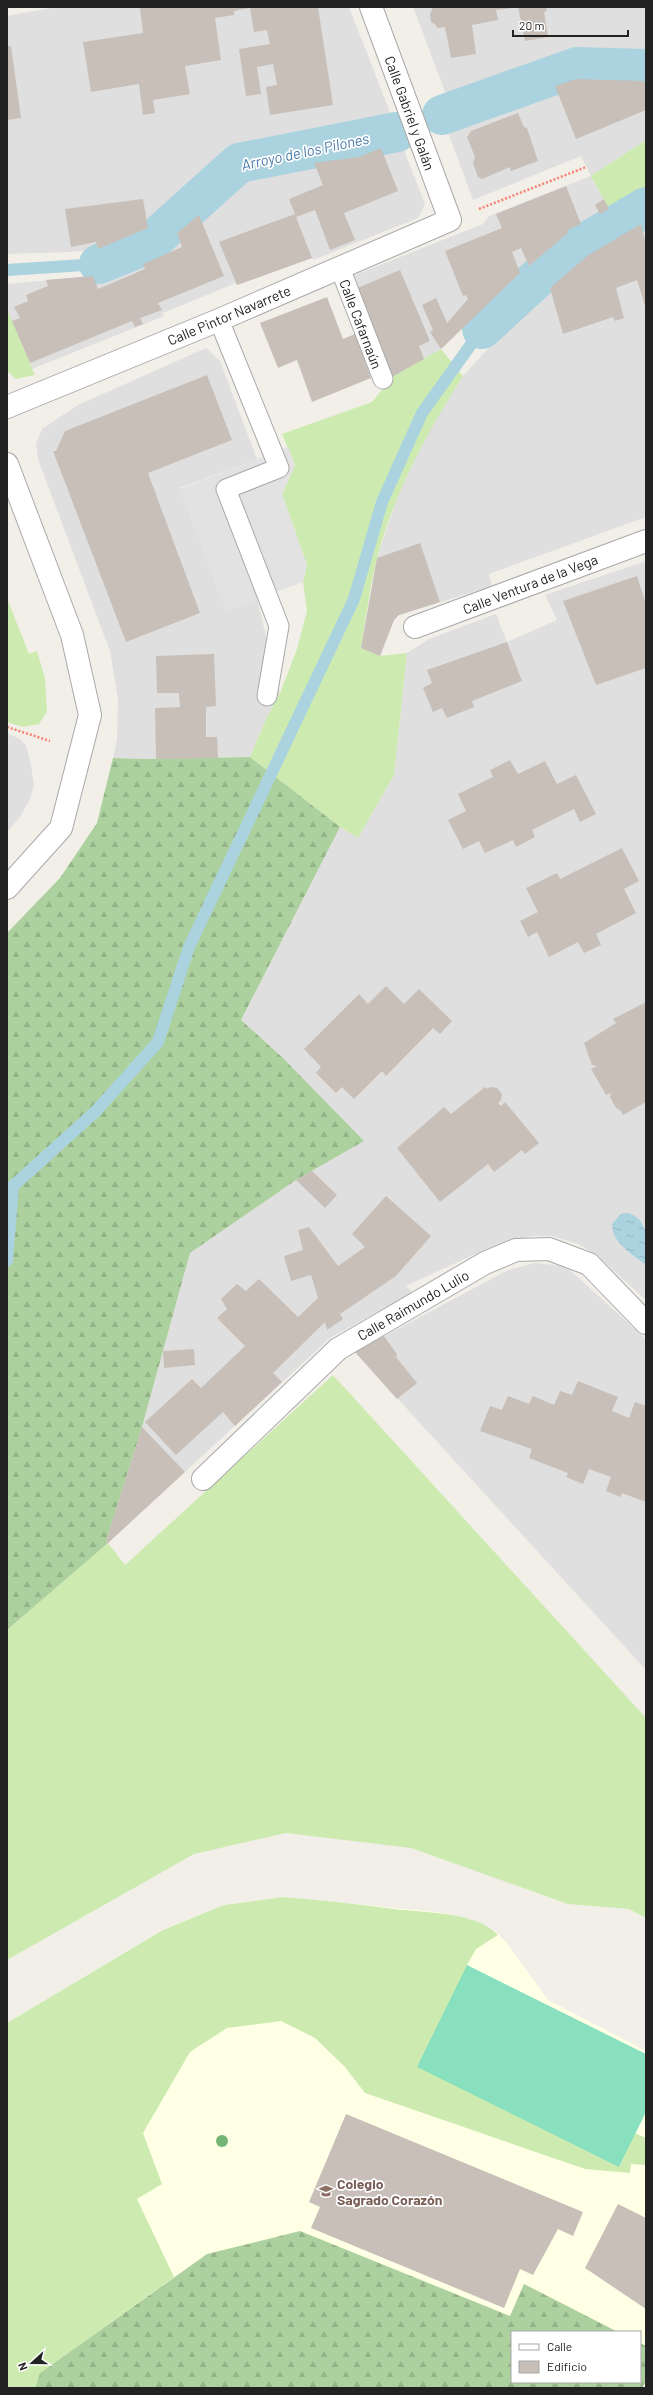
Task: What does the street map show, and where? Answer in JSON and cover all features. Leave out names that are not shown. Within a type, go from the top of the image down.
[{"type":"street","name":"Calle Gabriel y Galán","points":[[371,7],[450,220]]},
{"type":"street","name":"Calle Pintor Navarrete","points":[[7,407],[220,320],[450,220]]},
{"type":"street","points":[[7,464],[72,635],[90,715],[61,828],[7,888]]},
{"type":"street","name":"Calle Ventura de la Vega","points":[[415,627],[646,541]]},
{"type":"street","name":"Calle Raimundo Lulio","points":[[203,1479],[338,1349],[485,1263],[516,1250],[549,1249],[589,1264],[646,1323]]},
{"type":"lane","name":"Calle Cafarnaún","points":[[340,268],[383,379]]},
{"type":"lane","points":[[220,320],[279,468],[226,489],[279,626],[267,696]]},
{"type":"path","points":[[476,210],[586,167]]},
{"type":"path","points":[[7,726],[37,737]]},
{"type":"shaded area","points":[[56,7],[349,7],[393,120],[237,143],[148,228],[98,249],[72,252],[7,254],[7,16]]},
{"type":"shaded area","points":[[413,7],[646,7],[646,54],[578,58],[447,97]]},
{"type":"shaded area","points":[[576,79],[646,81],[646,140],[591,176],[581,156],[473,200],[445,124]]},
{"type":"shaded area","points":[[400,140],[425,204],[418,218],[313,260],[312,258],[237,285],[235,283],[163,313],[164,316],[32,369],[7,309],[7,284],[93,276],[142,261],[213,204],[212,201],[248,169],[365,151]]},
{"type":"shaded area","points":[[591,176],[609,209],[567,230],[568,233],[520,273],[441,349],[392,377],[350,277],[483,224],[489,216]]},
{"type":"shaded area","points":[[646,221],[646,517],[489,574],[492,586],[399,615],[394,620],[380,656],[361,648],[377,558],[398,495],[426,434],[463,376],[503,332],[587,256]]},
{"type":"shaded area","points":[[206,348],[220,361],[257,459],[180,488],[226,610],[257,599],[280,693],[267,717],[250,757],[146,759],[113,758],[117,739],[118,699],[110,651],[38,459],[36,444],[42,429],[78,405]]},
{"type":"shaded area","points":[[288,447],[295,466],[282,494],[307,565],[303,582],[226,610],[180,489]]},
{"type":"shaded area","points":[[646,561],[646,1300],[595,1254],[578,1244],[553,1236],[531,1236],[473,1255],[406,1286],[413,1292],[330,1338],[108,1543],[106,1542],[142,1427],[190,1253],[296,1180],[363,1141],[283,1058],[241,1020],[340,827],[358,838],[394,775],[407,653],[429,639],[496,614],[507,642],[557,620],[545,595]]},
{"type":"shaded area","points":[[7,733],[20,739],[26,745],[34,785],[30,799],[20,817],[7,832]]},
{"type":"shaded area","points":[[535,1263],[562,1266],[572,1272],[646,1339],[646,1670],[355,1352],[508,1270]]},
{"type":"shaded area","name":"Colegio Sagrado Corazón","points":[[284,1897],[444,1913],[474,1921],[495,1931],[507,1943],[548,2000],[646,2051],[646,2388],[7,2388],[7,2023],[163,1930],[224,1905]]},
{"type":"green space","points":[[646,140],[646,189],[609,209],[591,176]]},
{"type":"green space","points":[[7,309],[35,375],[16,379],[7,371]]},
{"type":"green space","points":[[441,349],[463,376],[424,442],[393,509],[377,558],[368,603],[361,648],[380,656],[407,653],[394,775],[358,838],[340,827],[250,757],[267,717],[280,693],[297,649],[307,611],[303,582],[307,565],[282,494],[295,465],[282,434],[372,402],[392,377]]},
{"type":"green space","points":[[7,598],[29,654],[37,651],[45,678],[47,712],[39,724],[22,727],[7,722]]},
{"type":"green space","points":[[250,757],[340,827],[241,1020],[283,1058],[364,1141],[296,1180],[190,1253],[142,1427],[106,1542],[108,1543],[7,1630],[7,933],[60,878],[97,823],[113,758],[146,759]]},
{"type":"green space","points":[[333,1375],[646,1718],[646,1918],[629,1909],[568,1904],[411,1848],[286,1833],[194,1854],[7,1960],[7,1630],[108,1543],[125,1565]]},
{"type":"green space","points":[[284,1897],[449,1914],[477,1921],[488,1927],[498,1935],[476,1949],[467,1965],[620,2166],[635,2133],[646,2138],[646,2165],[631,2164],[630,2173],[585,2169],[365,2093],[345,2067],[315,2038],[281,2021],[227,2028],[190,2052],[143,2133],[162,2184],[137,2199],[174,2277],[40,2373],[35,2388],[7,2388],[7,2023],[163,1930],[224,1905]]},
{"type":"green space","points":[[467,1965],[646,2054],[646,2112],[619,2167],[417,2067]]},
{"type":"green space","points":[[300,2231],[510,2316],[524,2284],[616,2331],[511,2331],[511,2383],[641,2383],[641,2344],[646,2346],[646,2381],[642,2388],[35,2388],[40,2373],[207,2254]]},
{"type":"water","points":[[628,1213],[641,1221],[644,1227],[646,1234],[646,1265],[624,1248],[615,1237],[612,1224],[621,1214]]},
{"type":"building","points":[[318,7],[333,105],[270,115],[266,87],[277,85],[273,64],[257,67],[261,94],[246,96],[239,49],[270,44],[267,30],[254,32],[250,8]]},
{"type":"building","points":[[433,7],[511,8],[496,10],[498,20],[472,25],[476,54],[451,58],[445,27],[437,28],[436,25],[431,22],[430,14]]},
{"type":"building","points":[[518,7],[546,7],[547,11],[544,12],[548,37],[525,41]]},
{"type":"building","points":[[140,8],[250,8],[234,11],[234,15],[215,18],[221,60],[185,66],[190,94],[153,100],[155,113],[143,115],[139,84],[91,92],[83,42],[143,33]]},
{"type":"building","points":[[7,46],[11,46],[21,118],[7,120]]},
{"type":"building","points":[[576,79],[644,81],[646,86],[646,110],[576,139],[555,86]]},
{"type":"building","points":[[518,113],[524,127],[527,128],[538,161],[511,171],[510,167],[482,179],[478,177],[473,163],[475,157],[467,137],[471,131]]},
{"type":"building","points":[[381,148],[398,191],[344,213],[355,240],[330,250],[315,210],[296,217],[312,258],[237,285],[219,242],[295,214],[289,199],[323,185],[314,163],[359,157]]},
{"type":"building","points":[[566,186],[581,224],[567,230],[568,233],[529,266],[521,248],[512,252],[520,273],[441,349],[430,332],[433,330],[422,305],[436,298],[447,323],[468,299],[466,295],[463,296],[445,251],[502,228],[496,214]]},
{"type":"building","points":[[143,199],[148,228],[98,249],[96,242],[71,247],[65,209]]},
{"type":"building","points":[[604,199],[609,209],[600,214],[595,205]]},
{"type":"building","points":[[199,215],[224,276],[158,303],[162,310],[140,318],[143,324],[135,327],[132,321],[30,363],[12,321],[20,318],[14,307],[28,301],[26,295],[48,286],[46,280],[93,276],[98,289],[145,269],[143,264],[182,247],[177,233]]},
{"type":"building","points":[[641,224],[646,244],[646,309],[637,280],[616,288],[624,318],[615,321],[613,317],[563,334],[550,288],[587,256]]},
{"type":"building","points":[[400,270],[430,341],[419,346],[424,359],[392,377],[355,289]]},
{"type":"building","points":[[327,297],[343,339],[355,334],[371,378],[312,402],[297,360],[278,368],[260,323]]},
{"type":"building","points":[[207,375],[232,440],[148,473],[200,613],[126,642],[53,451],[56,451],[65,431]]},
{"type":"building","points":[[420,543],[440,602],[399,615],[394,620],[380,656],[361,648],[377,558]]},
{"type":"building","points":[[637,576],[646,604],[646,668],[596,685],[563,601]]},
{"type":"building","points":[[507,642],[522,681],[472,701],[474,707],[447,718],[442,708],[433,712],[423,688],[432,683],[427,670]]},
{"type":"building","points":[[214,654],[216,706],[206,707],[206,737],[217,737],[218,758],[156,759],[155,708],[180,707],[179,693],[157,693],[156,656]]},
{"type":"building","points":[[510,760],[518,774],[545,761],[557,784],[576,775],[596,814],[580,822],[574,809],[532,830],[535,837],[516,847],[513,840],[485,853],[479,841],[463,849],[448,820],[466,811],[458,794],[493,777],[490,770]]},
{"type":"building","points":[[622,848],[639,881],[624,889],[636,913],[596,934],[601,945],[584,953],[578,942],[549,957],[537,932],[528,937],[520,921],[538,912],[526,888],[557,873],[560,879]]},
{"type":"building","points":[[386,986],[404,1004],[419,989],[452,1021],[440,1034],[433,1028],[386,1076],[382,1071],[354,1099],[342,1087],[336,1093],[316,1073],[321,1067],[304,1049],[359,994],[368,1004]]},
{"type":"building","points":[[646,1002],[646,1102],[623,1115],[620,1110],[616,1108],[610,1097],[611,1093],[606,1095],[591,1069],[597,1066],[592,1065],[584,1043],[616,1023],[613,1019]]},
{"type":"building","points":[[485,1087],[488,1089],[490,1087],[497,1088],[502,1094],[501,1100],[498,1103],[501,1106],[505,1102],[539,1143],[525,1154],[522,1150],[494,1172],[488,1164],[440,1202],[397,1148],[444,1107],[451,1114]]},
{"type":"building","points":[[312,1171],[337,1195],[325,1208],[296,1180]]},
{"type":"building","points":[[386,1196],[431,1236],[396,1276],[340,1314],[343,1319],[327,1330],[325,1322],[273,1373],[282,1382],[235,1426],[223,1412],[176,1455],[145,1422],[192,1379],[201,1388],[245,1346],[217,1318],[227,1309],[221,1299],[237,1284],[246,1291],[259,1279],[298,1317],[318,1298],[311,1275],[291,1281],[284,1256],[303,1250],[298,1230],[309,1227],[338,1266],[365,1247],[352,1234]]},
{"type":"building","points":[[384,1336],[397,1354],[396,1357],[417,1383],[397,1399],[355,1352]]},
{"type":"building","points":[[194,1349],[195,1365],[164,1368],[163,1351]]},
{"type":"building","points":[[578,1381],[618,1397],[612,1411],[629,1418],[635,1402],[646,1406],[646,1502],[622,1493],[620,1497],[606,1491],[611,1477],[589,1469],[583,1484],[566,1477],[568,1473],[529,1458],[532,1449],[480,1431],[490,1406],[502,1410],[508,1396],[529,1404],[533,1396],[554,1405],[560,1391],[572,1395]]},
{"type":"building","points":[[142,1427],[185,1472],[108,1543],[106,1542]]},
{"type":"building","points":[[346,2114],[583,2212],[573,2236],[558,2229],[533,2275],[520,2269],[504,2308],[311,2228],[320,2207],[309,2202]]},
{"type":"building","points":[[618,2204],[646,2218],[646,2309],[585,2268]]},
{"type":"waterway","name":"Arroyo de los Pilones","points":[[442,115],[577,67],[646,69]]},
{"type":"waterway","name":"Arroyo de los Pilones","points":[[99,264],[149,244],[239,163],[397,132]]},
{"type":"waterway","points":[[482,329],[559,258],[646,207]]},
{"type":"waterway","name":"Arroyo de los Pilones","points":[[7,270],[99,264]]},
{"type":"waterway","points":[[7,1261],[13,1186],[95,1112],[158,1042],[189,947],[354,599],[382,502],[422,413],[482,329]]},
{"type":"place","name":"Colegio Sagrado Corazón","points":[[326,2191]]}]
